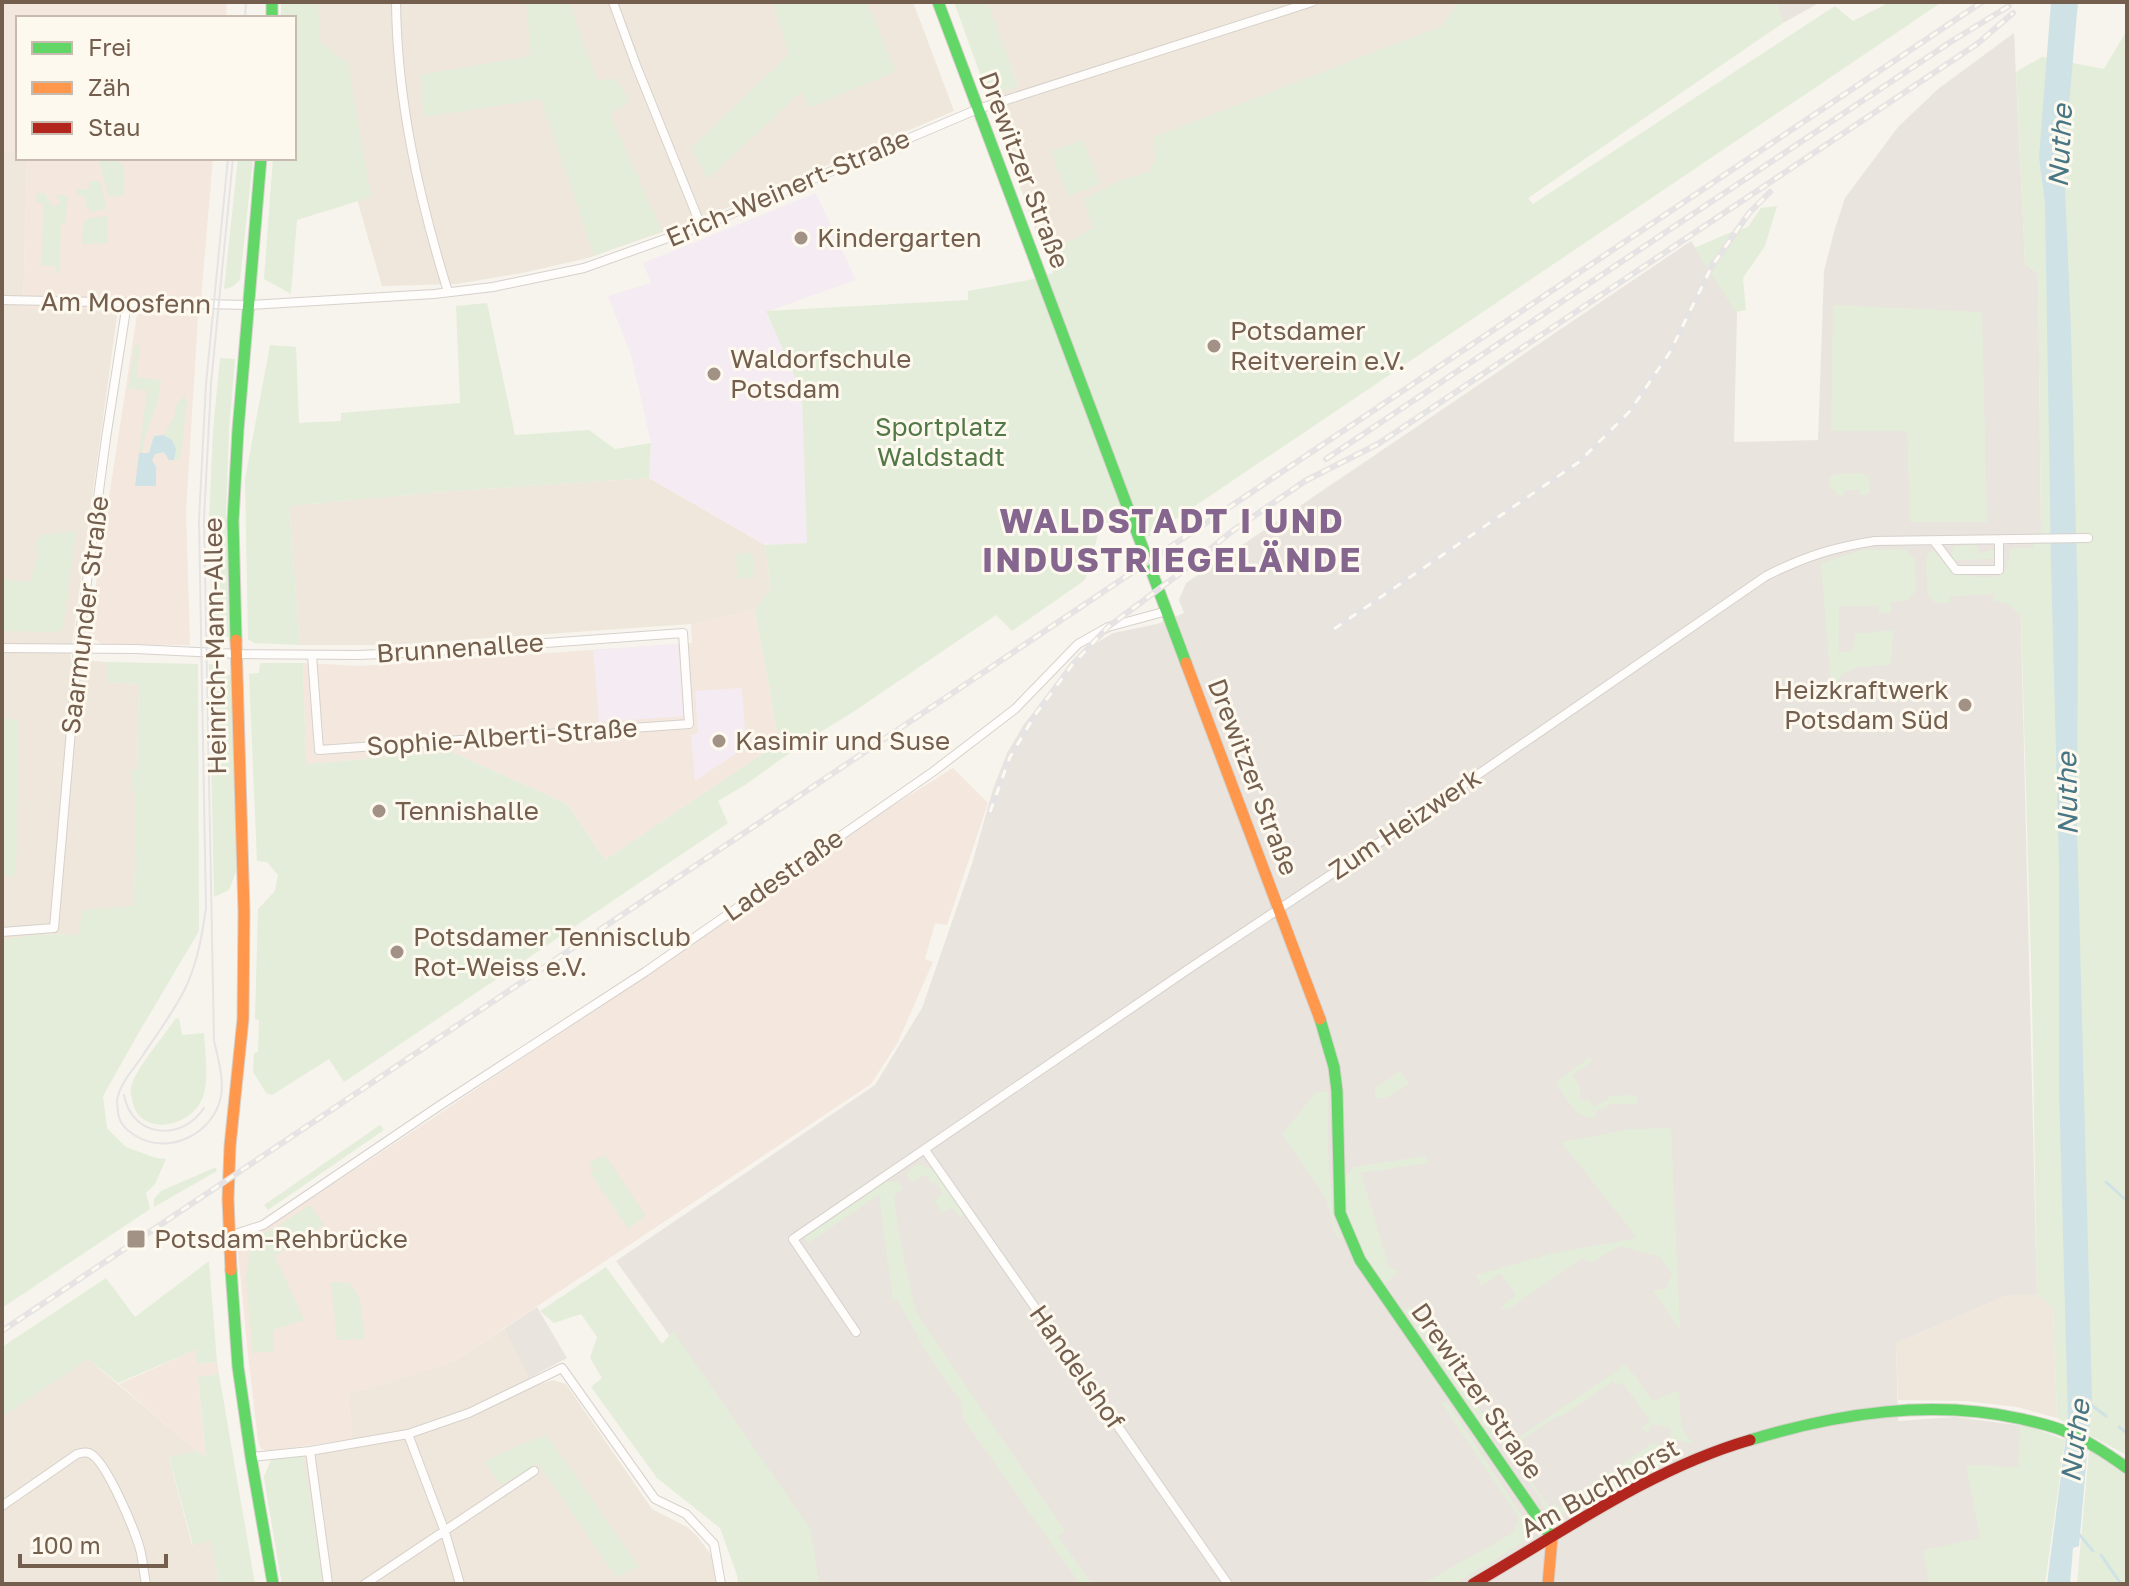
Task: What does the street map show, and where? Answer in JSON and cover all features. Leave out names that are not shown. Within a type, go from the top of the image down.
[{"type":"street","points":[[396,2],[399,56],[412,152],[448,292]]},
{"type":"street","points":[[613,2],[701,226]]},
{"type":"street","name":"Drewitzer Straße","points":[[938,2],[1317,1009],[1334,1067],[1340,1213],[1360,1260],[1552,1538]]},
{"type":"street","name":"Erich-Weinert-Straße","points":[[250,305],[448,292],[493,287],[584,268],[701,226],[978,109],[1312,2]]},
{"type":"street","name":"Heinrich-Mann-Allee","points":[[261,160],[233,521],[244,911],[243,997],[228,1199],[238,1367],[273,1584]]},
{"type":"street","name":"Am Moosfenn","points":[[2,300],[250,305]]},
{"type":"street","name":"Saarmunder Straße","points":[[2,932],[54,928],[78,649],[127,303]]},
{"type":"street","name":"Zum Heizwerk","points":[[856,1332],[793,1239],[1402,827],[1766,576],[1804,558],[1842,546],[1875,541],[2088,538]]},
{"type":"street","points":[[1934,541],[1956,570],[1999,570],[1999,540]]},
{"type":"street","name":"Ladestraße","points":[[229,1236],[263,1225],[645,972],[934,771],[1015,709],[1078,644],[1108,627],[1167,611]]},
{"type":"street","name":"Brunnenallee","points":[[2,648],[312,655],[424,652],[683,633]]},
{"type":"street","name":"Sophie-Alberti-Straße","points":[[312,655],[319,750],[689,724],[683,633]]},
{"type":"street","name":"Handelshof","points":[[925,1150],[1228,1584]]},
{"type":"street","points":[[251,1457],[310,1451],[408,1434],[469,1413],[562,1368],[655,1499],[686,1514],[714,1544],[721,1584]]},
{"type":"street","name":"Am Buchhorst","points":[[1473,1584],[1646,1483],[1732,1445],[1806,1424],[1920,1408],[2013,1416],[2050,1425],[2107,1453],[2127,1468]]},
{"type":"street","points":[[408,1434],[445,1532],[460,1584]]},
{"type":"street","points":[[310,1451],[328,1584]]},
{"type":"street","points":[[2,1506],[77,1454],[88,1452],[106,1473],[124,1508],[140,1550],[146,1584]]},
{"type":"street","points":[[365,1584],[534,1471]]},
{"type":"street","points":[[1548,1584],[1552,1538]]},
{"type":"shaded area","points":[[2,2],[227,2],[226,16],[16,16],[16,153],[2,153]]},
{"type":"shaded area","points":[[312,2],[913,2],[954,111],[708,216],[588,258],[457,284],[382,286],[313,47]]},
{"type":"shaded area","points":[[988,2],[1458,2],[1443,26],[1175,192],[1044,255],[988,95],[1018,86]]},
{"type":"shaded area","points":[[1777,2],[1821,2],[1783,23]]},
{"type":"shaded area","points":[[2014,33],[2025,264],[2038,273],[2041,531],[2020,584],[2037,1295],[2008,1295],[1896,1343],[1898,1421],[1955,1417],[2032,1427],[2034,1584],[816,1584],[809,1530],[616,1261],[875,1085],[922,1008],[972,864],[993,789],[1007,753],[1024,724],[1082,652],[1113,633],[1157,624],[1184,613],[1179,600],[1186,583],[1691,241],[1737,312],[1734,442],[1818,440],[1824,271],[1845,198],[1898,127],[1938,89]]},
{"type":"shaded area","points":[[2,153],[16,153],[16,160],[27,160],[23,309],[118,309],[70,659],[107,662],[107,682],[139,684],[134,907],[84,910],[78,937],[49,934],[2,940]]},
{"type":"shaded area","points":[[27,160],[213,160],[200,311],[23,309]]},
{"type":"shaded area","name":"Waldorfschule Potsdam","points":[[816,193],[856,280],[766,312],[802,393],[808,543],[765,545],[649,478],[651,443],[631,355],[608,296],[651,283],[643,263]]},
{"type":"shaded area","points":[[137,314],[198,316],[186,511],[190,645],[102,644],[88,635]]},
{"type":"shaded area","points":[[649,478],[765,545],[771,588],[755,610],[691,624],[388,645],[300,645],[289,506]]},
{"type":"shaded area","points":[[755,610],[779,743],[605,860],[567,804],[452,752],[306,764],[303,663],[360,666],[692,643],[691,624]]},
{"type":"shaded area","points":[[678,644],[684,716],[599,722],[593,650]]},
{"type":"shaded area","name":"Kasimir und Suse","points":[[742,688],[746,747],[695,781],[691,735],[698,733],[695,691]]},
{"type":"shaded area","points":[[953,768],[988,803],[947,925],[935,923],[925,959],[933,962],[897,1044],[871,1084],[455,1361],[348,1393],[352,1439],[268,1451],[261,1449],[237,1241],[257,1234],[427,1122],[884,811]]},
{"type":"shaded area","points":[[2008,1295],[2037,1295],[2053,1307],[2057,1418],[2017,1407],[1965,1401],[1898,1400],[1896,1343]]},
{"type":"shaded area","points":[[537,1307],[567,1358],[529,1378],[504,1329]]},
{"type":"shaded area","points":[[504,1329],[534,1386],[553,1380],[566,1384],[652,1509],[687,1527],[697,1536],[714,1559],[717,1584],[282,1584],[264,1477],[271,1460],[353,1449],[348,1393],[455,1361]]},
{"type":"shaded area","points":[[195,1350],[197,1364],[217,1362],[219,1374],[198,1377],[206,1459],[119,1384]]},
{"type":"shaded area","points":[[88,1359],[197,1451],[169,1458],[192,1545],[211,1540],[219,1584],[2,1584],[2,1417]]},
{"type":"green space","points":[[281,2],[318,2],[320,42],[348,63],[371,197],[297,220],[291,294],[264,279],[273,160],[296,160],[296,16],[281,16]]},
{"type":"green space","points":[[526,2],[569,2],[597,80],[616,79],[630,102],[610,114],[662,231],[594,256],[541,99],[424,117],[420,75],[531,56]]},
{"type":"green space","points":[[772,2],[867,2],[896,71],[809,108],[801,92],[708,179],[691,148],[789,54]]},
{"type":"green space","points":[[954,2],[988,2],[1018,86],[988,96]]},
{"type":"green space","name":"Sportplatz Waldstadt","points":[[1458,2],[1777,2],[1783,23],[1528,198],[1533,204],[1835,6],[1853,21],[1890,2],[1942,2],[1152,535],[1147,537],[1141,505],[1114,519],[1099,531],[1085,580],[1012,631],[996,615],[812,737],[718,801],[728,823],[344,1082],[329,1059],[272,1095],[266,1093],[253,1072],[254,1053],[258,1052],[259,1020],[255,1019],[258,909],[275,891],[278,875],[267,862],[257,861],[249,674],[259,673],[260,663],[303,663],[306,764],[452,752],[567,804],[605,860],[779,743],[755,610],[771,588],[765,545],[807,543],[802,393],[766,311],[968,300],[968,291],[1053,273],[1050,252],[1093,228],[1084,199],[1118,181],[1149,172],[1155,160],[1154,137],[1442,26]]},
{"type":"green space","points":[[2127,30],[2127,1455],[2057,1418],[2053,1307],[2037,1295],[2021,617],[2007,603],[1994,601],[1993,594],[1950,596],[1949,603],[1935,603],[1927,594],[1926,558],[1929,552],[1934,551],[1957,572],[1993,577],[2003,573],[2010,549],[2033,547],[2041,531],[2038,273],[2025,264],[2016,72],[2042,57],[2104,69]]},
{"type":"green space","points":[[1083,140],[1100,184],[1068,196],[1051,151]]},
{"type":"green space","points":[[99,160],[116,160],[123,167],[124,196],[109,197]]},
{"type":"green space","points":[[238,160],[253,160],[240,280],[224,289]]},
{"type":"green space","points":[[89,181],[100,181],[107,209],[89,212],[86,197],[77,196],[77,189],[89,189]]},
{"type":"green space","points":[[37,193],[44,193],[53,207],[60,203],[56,195],[67,196],[66,223],[61,224],[60,272],[56,274],[56,266],[42,266],[43,203],[36,203]]},
{"type":"green space","points":[[1777,206],[1765,246],[1743,278],[1746,310],[1736,312],[1694,248],[1748,227],[1761,208]]},
{"type":"green space","points":[[107,216],[107,243],[82,244],[85,219]]},
{"type":"green space","points":[[487,303],[515,435],[589,430],[615,449],[651,443],[649,478],[289,506],[300,645],[254,643],[248,639],[245,479],[270,345],[296,347],[299,423],[341,421],[341,413],[460,403],[456,306]]},
{"type":"green space","points":[[1833,305],[1982,312],[1987,522],[1910,522],[1907,431],[1831,431]]},
{"type":"green space","points":[[135,345],[140,345],[136,377],[161,380],[158,402],[142,453],[139,453],[147,391],[128,388]]},
{"type":"green space","points":[[220,358],[235,359],[226,515],[231,637],[212,636],[209,520]]},
{"type":"green space","points":[[185,395],[187,402],[180,460],[174,460],[176,449],[163,435],[174,418],[177,403]]},
{"type":"green space","points":[[1860,473],[1869,477],[1870,492],[1866,495],[1860,495],[1859,490],[1845,490],[1843,496],[1837,495],[1828,484],[1830,477],[1836,474]]},
{"type":"green space","points":[[76,531],[61,632],[2,631],[2,579],[30,582],[37,558],[36,543],[41,535]]},
{"type":"green space","points":[[1976,545],[1980,554],[1994,550],[1994,559],[1953,560],[1951,553],[1954,546]]},
{"type":"green space","points":[[1905,549],[1915,559],[1916,590],[1909,600],[1891,602],[1891,613],[1879,613],[1878,606],[1839,606],[1839,652],[1853,651],[1855,634],[1893,630],[1891,665],[1858,667],[1842,674],[1835,687],[1831,688],[1821,563],[1862,550]]},
{"type":"green space","points":[[752,553],[755,577],[738,579],[736,554]]},
{"type":"green space","points":[[107,662],[198,664],[199,931],[103,1096],[107,1128],[126,1147],[166,1159],[155,1184],[146,1193],[150,1209],[2,1308],[2,940],[49,934],[78,936],[83,910],[134,906],[136,791],[131,791],[131,770],[137,769],[139,684],[107,682]]},
{"type":"green space","points":[[209,664],[218,667],[223,675],[231,675],[237,869],[229,890],[214,897]]},
{"type":"green space","points":[[2,719],[18,719],[16,877],[5,876],[2,872]]},
{"type":"green space","points":[[179,1018],[182,1035],[204,1033],[205,1089],[201,1102],[181,1120],[156,1124],[145,1120],[137,1112],[131,1087],[144,1061],[175,1019]]},
{"type":"green space","points":[[1590,1057],[1593,1061],[1572,1075],[1580,1086],[1580,1100],[1589,1100],[1594,1107],[1608,1096],[1637,1095],[1637,1104],[1608,1104],[1607,1108],[1596,1110],[1596,1117],[1583,1116],[1573,1108],[1557,1085],[1558,1081]]},
{"type":"green space","points":[[1400,1071],[1409,1084],[1385,1098],[1376,1098],[1374,1089]]},
{"type":"green space","points":[[1328,1091],[1333,1219],[1342,1238],[1337,1239],[1326,1199],[1282,1134],[1316,1092]]},
{"type":"green space","points":[[380,1125],[384,1130],[268,1210],[264,1205]]},
{"type":"green space","points":[[1671,1128],[1680,1330],[1653,1291],[1667,1288],[1672,1273],[1660,1257],[1620,1246],[1591,1263],[1582,1258],[1509,1309],[1500,1308],[1516,1294],[1500,1273],[1481,1286],[1476,1275],[1550,1254],[1637,1238],[1561,1142],[1631,1129]]},
{"type":"green space","points":[[605,1155],[646,1216],[628,1229],[590,1173],[594,1169],[589,1162]]},
{"type":"green space","points":[[1425,1156],[1428,1163],[1361,1173],[1389,1267],[1398,1271],[1382,1288],[1344,1212],[1344,1178],[1354,1167]]},
{"type":"green space","points":[[918,1164],[932,1169],[964,1215],[960,1218],[952,1207],[943,1213],[934,1201],[943,1194],[925,1174],[912,1183],[907,1171]]},
{"type":"green space","points":[[214,1168],[217,1171],[154,1207],[154,1199],[161,1191]]},
{"type":"green space","points":[[897,1181],[903,1189],[894,1196],[898,1226],[917,1314],[1065,1531],[1058,1536],[1092,1584],[1080,1584],[964,1420],[960,1400],[928,1355],[897,1299],[893,1302],[879,1195],[808,1243],[804,1236],[883,1182]]},
{"type":"green space","points":[[310,1205],[324,1225],[275,1256],[304,1320],[273,1330],[274,1351],[253,1353],[246,1277],[252,1239]]},
{"type":"green space","points":[[209,1261],[217,1362],[197,1364],[195,1350],[118,1383],[88,1359],[2,1417],[2,1347],[106,1278],[135,1317]]},
{"type":"green space","points":[[606,1267],[662,1344],[673,1331],[811,1530],[819,1584],[738,1584],[720,1528],[657,1478],[591,1387],[602,1378],[590,1358],[597,1337],[581,1314],[554,1323],[540,1311]]},
{"type":"green space","points":[[331,1282],[350,1283],[360,1299],[365,1339],[337,1340]]},
{"type":"green space","points":[[1409,1306],[1496,1432],[1490,1436],[1404,1310]]},
{"type":"green space","points":[[1626,1364],[1653,1401],[1679,1390],[1681,1426],[1693,1444],[1669,1438],[1671,1428],[1651,1424],[1648,1433],[1641,1428],[1650,1421],[1622,1382],[1617,1385],[1613,1381],[1562,1416],[1557,1416],[1511,1445],[1516,1454],[1511,1457],[1501,1442],[1508,1437],[1512,1442]]},
{"type":"green space","points":[[219,1374],[255,1584],[219,1584],[211,1541],[193,1545],[169,1457],[197,1451],[206,1458],[198,1377]]},
{"type":"green space","points":[[1441,1402],[1447,1402],[1526,1522],[1527,1535],[1521,1544],[1454,1584],[1422,1584],[1513,1533],[1519,1518]]},
{"type":"green space","points":[[2020,1425],[2065,1440],[2045,1584],[1929,1584],[1923,1550],[1980,1538],[1966,1465],[2018,1467]]},
{"type":"green space","points":[[547,1435],[639,1567],[616,1577],[538,1463],[502,1485],[484,1462]]},
{"type":"green space","points":[[1652,1443],[1678,1449],[1681,1455],[1635,1478],[1594,1492],[1559,1515],[1550,1514],[1545,1509],[1519,1467],[1524,1464],[1529,1466],[1524,1471],[1549,1507],[1555,1503],[1559,1508]]},
{"type":"green space","points":[[2089,1450],[2127,1476],[2127,1584],[2077,1584]]},
{"type":"green space","points":[[303,1456],[323,1584],[282,1584],[264,1477],[271,1460]]},
{"type":"water","name":"Nuthe","points":[[2051,2],[2078,2],[2064,163],[2078,613],[2077,829],[2092,1397],[2079,1546],[2073,1548],[2070,1584],[2047,1584],[2068,1420],[2059,1089],[2059,863],[2045,204],[2039,157]]},
{"type":"water","points":[[163,435],[172,440],[176,449],[174,460],[169,460],[164,452],[155,454],[152,460],[156,467],[156,486],[135,486],[139,453],[149,453],[154,436]]},
{"type":"waterway","points":[[2106,1182],[2127,1201]]},
{"type":"waterway","name":"Nuthe","points":[[2090,1404],[2106,1416]]},
{"type":"waterway","points":[[2119,1427],[2127,1433]]},
{"type":"waterway","points":[[2078,1533],[2093,1551]]},
{"type":"waterway","points":[[2101,1555],[2121,1584]]},
{"type":"tram line","points":[[245,16],[246,2]]},
{"type":"tram line","points":[[228,160],[206,384],[199,520],[206,908],[189,981],[126,1078],[117,1101],[119,1117],[126,1129],[149,1142],[162,1144],[188,1138],[199,1131],[217,1109],[222,1089],[214,1041],[204,519],[211,384],[233,160]]},
{"type":"tram line","points":[[124,1095],[137,1120],[159,1130],[183,1126],[195,1119],[204,1108]]},
{"type":"railway","points":[[2,1331],[1982,2]]},
{"type":"railway","points":[[1326,459],[2009,6]]},
{"type":"railway","points":[[990,812],[1010,757],[1035,715],[1073,664],[1108,627],[1231,532],[1305,481],[1378,444],[1977,44],[2013,13]]},
{"type":"railway","points":[[1334,629],[1579,462],[1630,411],[1670,352],[1712,266],[1749,213],[1770,192]]},
{"type":"traffic: fast","points":[[272,2],[272,16]]},
{"type":"traffic: fast","points":[[938,2],[1186,663]]},
{"type":"traffic: fast","points":[[236,640],[233,521],[261,160]]},
{"type":"traffic: fast","points":[[1320,1019],[1334,1067],[1337,1091],[1340,1213],[1360,1260],[1552,1538]]},
{"type":"traffic: fast","points":[[231,1270],[238,1367],[273,1584]]},
{"type":"traffic: fast","points":[[1750,1440],[1851,1416],[1954,1410],[1988,1413],[2058,1428],[2127,1468]]},
{"type":"traffic: slow","points":[[231,1270],[228,1199],[230,1146],[243,1019],[244,911],[236,640]]},
{"type":"traffic: slow","points":[[1186,663],[1320,1019]]},
{"type":"traffic: slow","points":[[1548,1584],[1552,1538]]},
{"type":"traffic: jam","points":[[1473,1584],[1642,1485],[1677,1467],[1750,1440]]},
{"type":"place","name":"Kindergarten","points":[[801,238]]},
{"type":"place","name":"Potsdamer Reitverein e.V.","points":[[1214,346]]},
{"type":"place","name":"Waldorfschule Potsdam","points":[[714,374]]},
{"type":"place","name":"Heizkraftwerk Potsdam Süd","points":[[1965,705]]},
{"type":"place","name":"Kasimir und Suse","points":[[719,741]]},
{"type":"place","name":"Tennishalle","points":[[379,811]]},
{"type":"place","name":"Potsdamer Tennisclub Rot-Weiss e.V.","points":[[397,952]]},
{"type":"place","name":"Potsdam-Rehbrücke","points":[[136,1239]]},
{"type":"district","name":"WALDSTADT I UND INDUSTRIEGELÄNDE","points":[[1172,540]]}]
